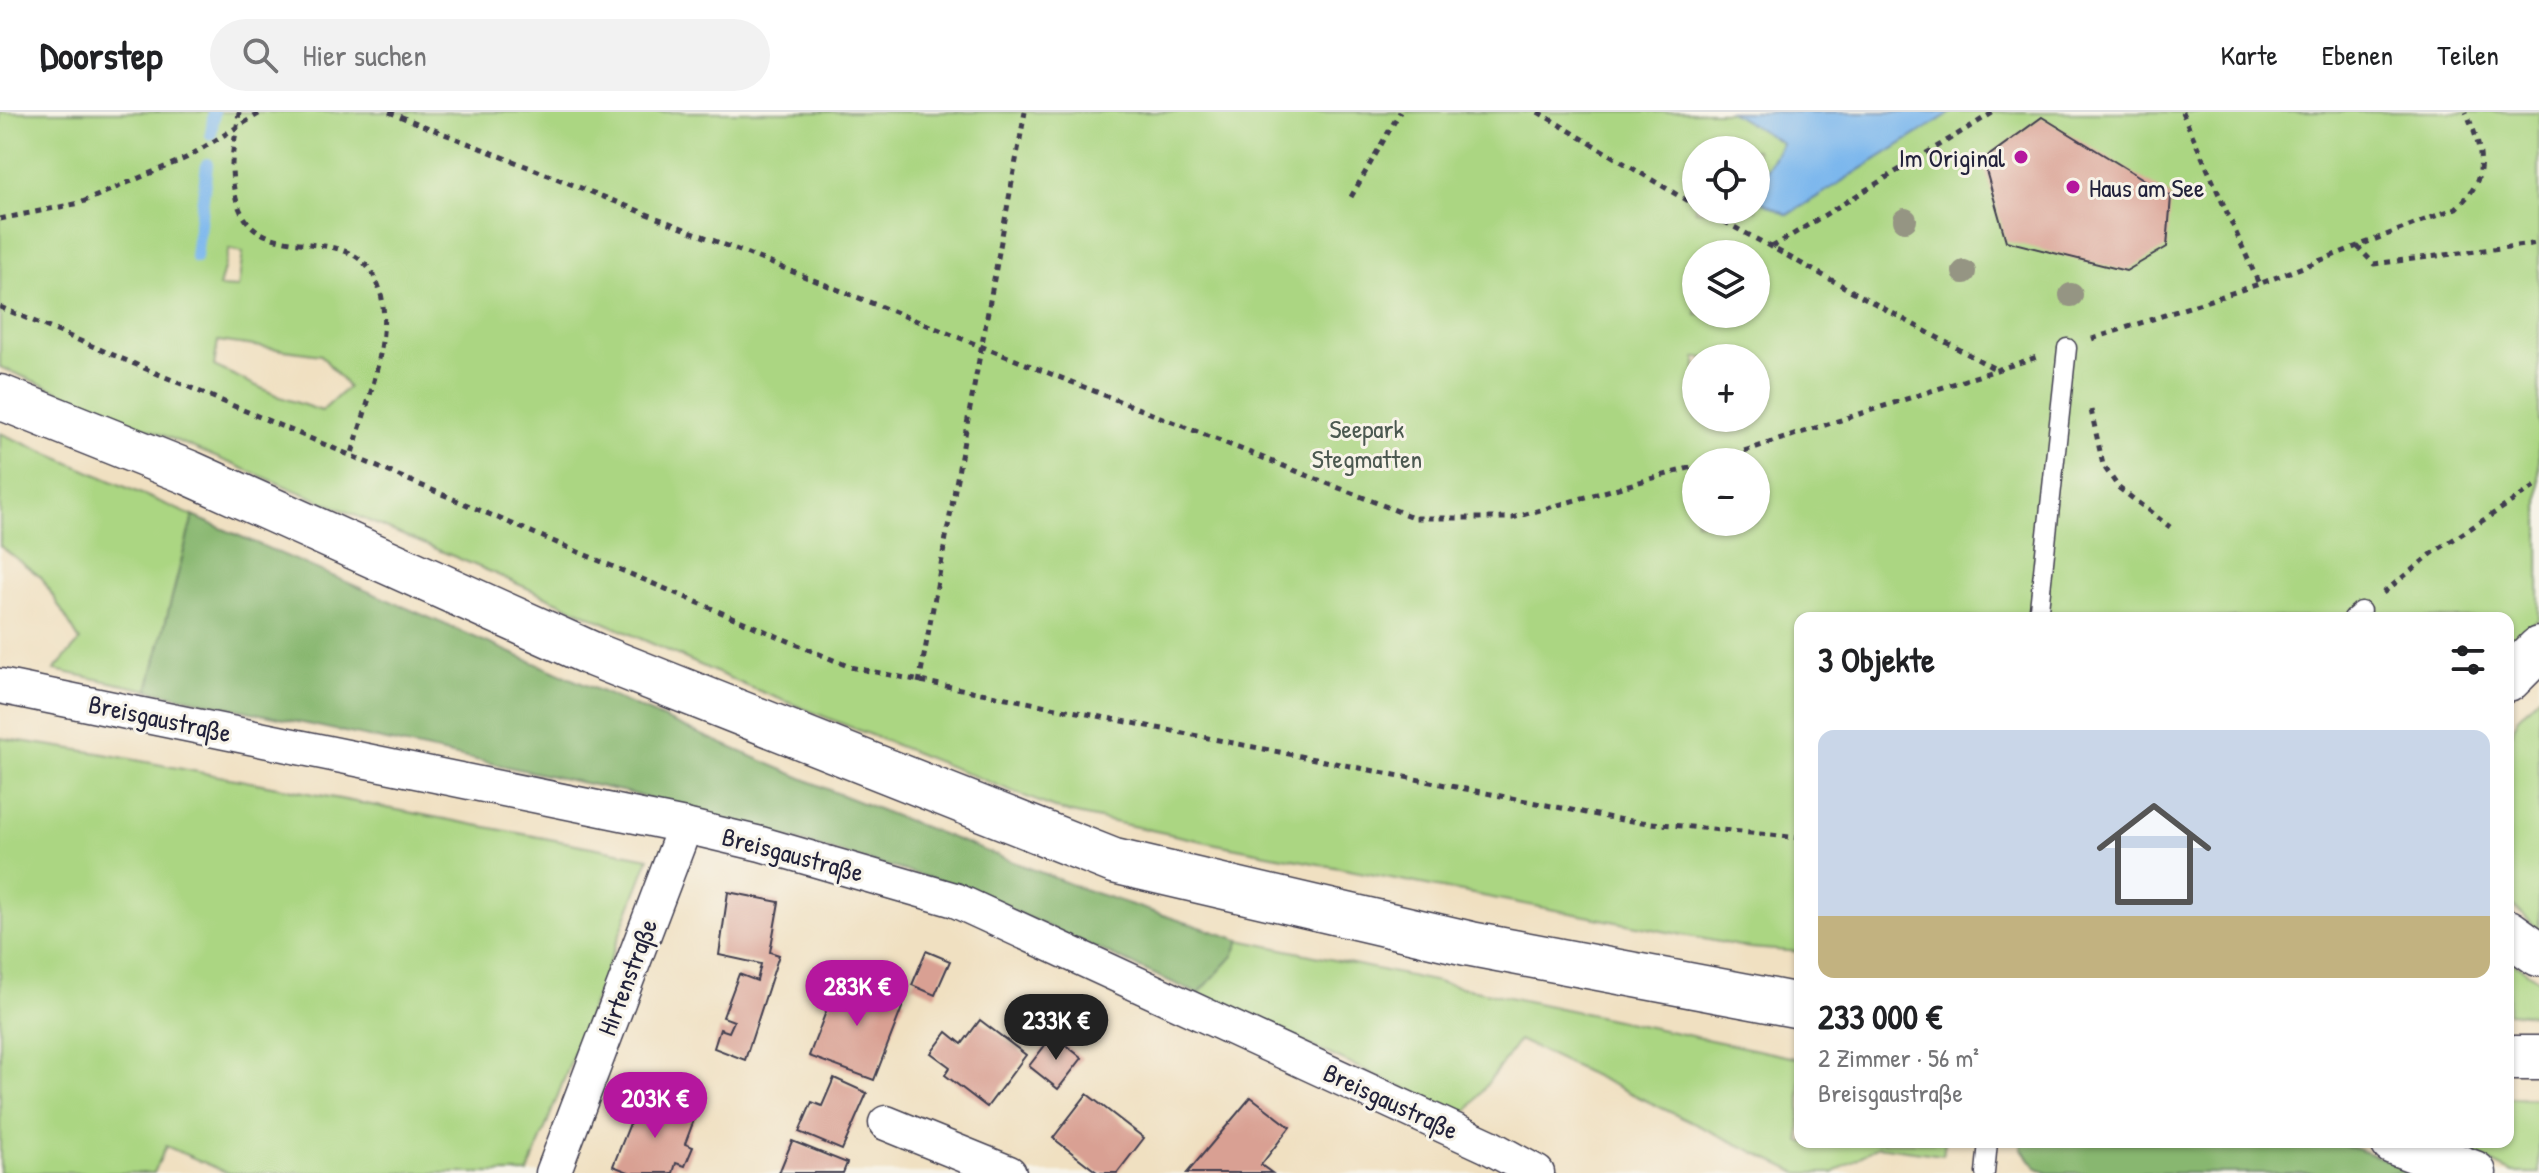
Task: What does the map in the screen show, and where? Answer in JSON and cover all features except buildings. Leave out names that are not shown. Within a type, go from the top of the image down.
[{"type":"main road","points":[[0,397],[190,473],[594,655],[1114,861],[1471,944],[1794,1005]]},
{"type":"main road","points":[[2514,674],[2539,649]]},
{"type":"main road","points":[[2514,936],[2539,954]]},
{"type":"main road","points":[[2514,1058],[2539,1058]]},
{"type":"main road","points":[[2409,1148],[2474,1173]]},
{"type":"street","name":"Breisgaustraße","points":[[0,686],[685,826],[761,844],[955,900],[1488,1146],[1537,1173]]},
{"type":"street","name":"Hirtenstraße","points":[[553,1173],[685,826]]},
{"type":"street","points":[[886,1123],[1009,1173]]},
{"type":"lane","points":[[2039,612],[2066,356]]},
{"type":"lane","points":[[1985,1173],[1987,1148]]},
{"type":"path","points":[[239,112],[232,166],[238,205],[249,227],[271,238],[335,248],[358,258],[376,278],[381,298],[382,347],[351,457]]},
{"type":"path","points":[[0,219],[80,203],[186,158],[262,112]]},
{"type":"path","points":[[389,112],[1415,518],[1512,518],[1682,470]]},
{"type":"path","points":[[919,683],[1025,112]]},
{"type":"path","points":[[1351,197],[1400,112]]},
{"type":"path","points":[[1538,112],[1682,198]]},
{"type":"path","points":[[1772,247],[1994,112]]},
{"type":"path","points":[[2182,112],[2259,284]]},
{"type":"path","points":[[1754,448],[1998,370],[2066,356],[2456,208],[2473,193],[2483,165],[2466,112]]},
{"type":"path","points":[[1729,224],[1998,370]]},
{"type":"path","points":[[2357,246],[2374,264],[2539,243]]},
{"type":"path","points":[[0,307],[850,667],[919,683],[1334,760],[1622,820],[1794,837]]},
{"type":"path","points":[[2066,356],[2090,404],[2103,465],[2119,488],[2170,527]]},
{"type":"path","points":[[2359,612],[2434,552],[2539,484]]},
{"type":"green space","name":"Seepark Stegmatten","points":[[0,112],[2539,112],[2539,619],[2514,637],[2514,612],[1794,612],[1794,952],[1750,948],[1062,811],[747,686],[491,572],[0,367]],"holes":[[[229,249],[243,252],[238,288],[219,287]],[[218,341],[321,355],[348,387],[322,411],[280,397],[214,366]]]},
{"type":"green space","points":[[0,433],[193,516],[148,690],[54,670],[80,641],[42,578],[0,546]]},
{"type":"green space","points":[[193,516],[839,794],[1083,889],[1240,940],[1233,956],[1198,994],[958,886],[626,792],[148,690]]},
{"type":"green space","points":[[2539,696],[2539,930],[2514,907],[2514,727]]},
{"type":"green space","points":[[0,738],[99,753],[649,858],[528,1173],[228,1173],[166,1146],[154,1173],[0,1173]]},
{"type":"green space","points":[[1240,940],[1794,1058],[1794,1148],[1875,1148],[1833,1173],[1798,1173],[1519,1040],[1464,1116],[1198,994],[1233,956]]},
{"type":"green space","points":[[2514,963],[2539,980],[2539,1015],[2514,1013]]},
{"type":"green space","points":[[2514,1098],[2539,1099],[2539,1173],[2513,1173],[2461,1148],[2514,1148]]},
{"type":"green space","points":[[1892,1148],[1944,1148],[1943,1155]]},
{"type":"green space","points":[[2021,1148],[2354,1148],[2424,1173],[2047,1173],[2036,1167]]},
{"type":"water","points":[[1730,112],[1952,112],[1788,215],[1770,206],[1770,164],[1782,143]]},
{"type":"waterway","points":[[211,134],[214,112]]},
{"type":"waterway","points":[[196,257],[207,164]]},
{"type":"place","name":"Im Original","points":[[2021,157]]},
{"type":"place","name":"Haus am See","points":[[2073,187]]}]
